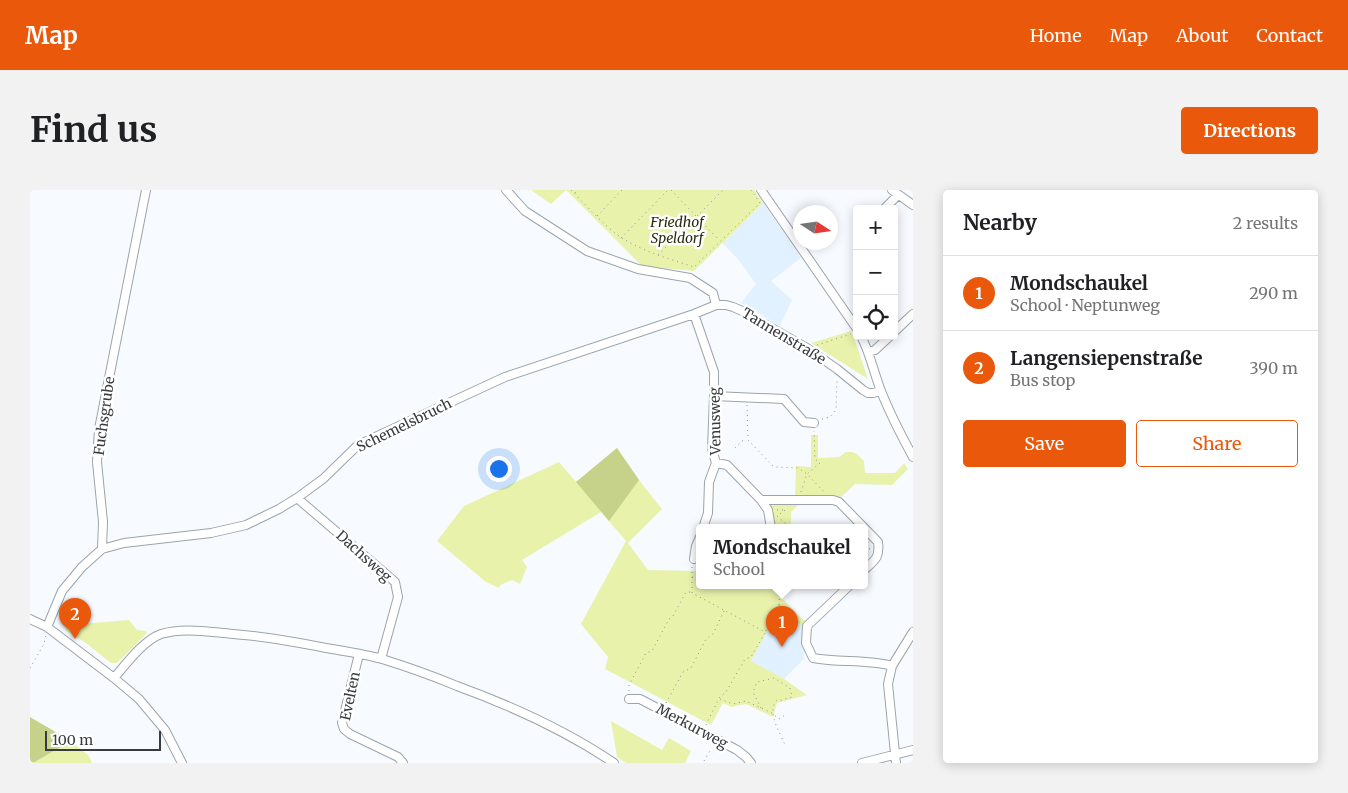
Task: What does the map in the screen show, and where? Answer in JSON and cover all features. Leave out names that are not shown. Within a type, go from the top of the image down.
[{"type":"street","name":"Fuchsgrube","points":[[102,549],[103,522],[97,462],[99,429],[146,190]]},
{"type":"street","points":[[506,190],[525,211],[587,251],[638,269],[690,278],[713,293],[716,305]]},
{"type":"street","points":[[761,190],[853,325]]},
{"type":"street","points":[[887,205],[895,193],[913,205]]},
{"type":"street","name":"Schemelsbruch","points":[[102,549],[124,543],[211,533],[246,524],[279,509],[297,498],[358,446],[505,377],[716,305]]},
{"type":"street","name":"Tannenstraße","points":[[716,305],[726,305],[740,310],[807,348],[868,393],[881,391]]},
{"type":"street","name":"Venusweg","points":[[694,314],[714,372],[712,449],[716,463],[709,482],[708,513],[704,524]]},
{"type":"street","points":[[898,328],[913,314]]},
{"type":"street","points":[[863,340],[881,391],[901,436],[913,457]]},
{"type":"street","points":[[868,352],[874,350],[885,340]]},
{"type":"street","points":[[714,396],[784,399],[804,422],[814,423]]},
{"type":"street","points":[[716,463],[727,466],[761,500],[768,510],[771,524]]},
{"type":"street","name":"Dachsweg","points":[[297,498],[394,582],[398,597],[381,659]]},
{"type":"street","points":[[761,500],[833,500],[839,502],[860,524]]},
{"type":"street","points":[[868,532],[878,542],[879,550],[877,559],[868,567]]},
{"type":"street","points":[[694,559],[696,546]]},
{"type":"street","points":[[47,627],[62,591],[82,567],[102,549]]},
{"type":"street","points":[[846,589],[807,626],[806,643],[813,658],[829,661],[880,662],[892,666]]},
{"type":"street","points":[[30,618],[47,627],[139,699],[165,730],[182,763]]},
{"type":"street","points":[[114,678],[150,640],[158,635],[170,632],[185,630],[247,635],[297,642],[381,659],[492,698],[550,725],[614,763]]},
{"type":"street","points":[[896,763],[888,684],[892,666],[913,632]]},
{"type":"street","name":"Evelten","points":[[359,654],[342,723],[344,729],[350,734],[398,757],[404,763]]},
{"type":"street","name":"Merkurweg","points":[[629,699],[640,699],[663,711],[737,750],[751,763]]},
{"type":"street","points":[[862,763],[913,750]]},
{"type":"path","points":[[571,190],[621,238],[647,251],[694,267],[760,203],[751,190]]},
{"type":"path","points":[[575,194],[578,190]]},
{"type":"path","points":[[597,216],[622,190]]},
{"type":"path","points":[[621,238],[669,190],[720,241]]},
{"type":"path","points":[[658,255],[723,190]]},
{"type":"path","points":[[807,348],[853,332]]},
{"type":"path","points":[[786,524],[776,516],[799,500],[806,474],[820,463],[814,459],[814,423],[830,417],[836,410],[837,369]]},
{"type":"path","points":[[747,397],[748,440],[774,467],[798,468],[833,500]]},
{"type":"path","points":[[735,448],[742,441],[748,440]]},
{"type":"path","points":[[768,510],[786,510]]},
{"type":"path","points":[[692,593],[691,577],[694,559]]},
{"type":"path","points":[[691,577],[696,578]]},
{"type":"path","points":[[703,732],[719,698],[726,692],[745,659],[751,657],[765,632],[779,605],[779,590]]},
{"type":"path","points":[[629,699],[629,685],[646,654],[652,651],[668,619],[673,616],[686,592],[692,593],[765,632]]},
{"type":"path","points":[[779,605],[790,616],[807,626]]},
{"type":"path","points":[[663,711],[683,672],[691,668],[706,639],[713,634],[725,610]]},
{"type":"path","points":[[30,668],[44,644],[47,627]]},
{"type":"path","points":[[761,708],[753,692],[757,682],[774,678],[790,688],[792,698],[774,702],[772,713],[785,745]]},
{"type":"path","points":[[719,698],[733,704],[746,701],[772,713],[779,719],[785,715]]},
{"type":"path","points":[[704,762],[711,749]]},
{"type":"shaded area","points":[[763,203],[793,246],[793,250],[795,250],[801,258],[771,281],[792,300],[780,326],[741,303],[756,284],[737,258],[722,243]]},
{"type":"shaded area","points":[[780,610],[805,629],[804,659],[784,679],[751,661],[777,611]]},
{"type":"green space","points":[[531,190],[566,190],[551,204]]},
{"type":"green space","name":"Friedhof Speldorf","points":[[566,190],[754,190],[763,203],[694,271],[642,266]]},
{"type":"green space","points":[[851,331],[868,379],[811,343]]},
{"type":"green space","points":[[811,435],[818,435],[818,458],[839,457],[846,452],[852,452],[864,461],[865,473],[895,473],[904,463],[908,469],[892,485],[855,484],[839,499],[795,497],[796,466],[811,467]]},
{"type":"green space","points":[[617,448],[662,509],[628,543],[648,570],[696,571],[696,589],[788,589],[783,599],[803,620],[808,620],[805,629],[781,610],[778,611],[751,661],[784,679],[807,695],[777,703],[773,717],[746,704],[731,707],[723,703],[711,725],[605,669],[608,657],[581,624],[626,541],[601,512],[522,560],[527,567],[520,584],[512,580],[500,585],[499,588],[486,582],[437,541],[464,506],[559,462],[576,482]]},
{"type":"green space","points":[[617,448],[639,480],[609,521],[576,482]]},
{"type":"green space","points":[[800,503],[791,512],[791,524],[773,524],[768,504]]},
{"type":"green space","points":[[129,620],[137,630],[146,631],[147,633],[116,663],[111,663],[86,643],[65,630],[68,625]]},
{"type":"green space","points":[[30,717],[71,741],[30,763]]},
{"type":"green space","points":[[611,721],[662,750],[669,738],[691,751],[685,763],[626,763],[617,757]]},
{"type":"green space","points":[[71,741],[89,756],[92,763],[33,763]]},
{"type":"place","name":"Langensiepenstraße","points":[[75,639]]},
{"type":"place","name":"Mondschaukel","points":[[782,647]]}]
